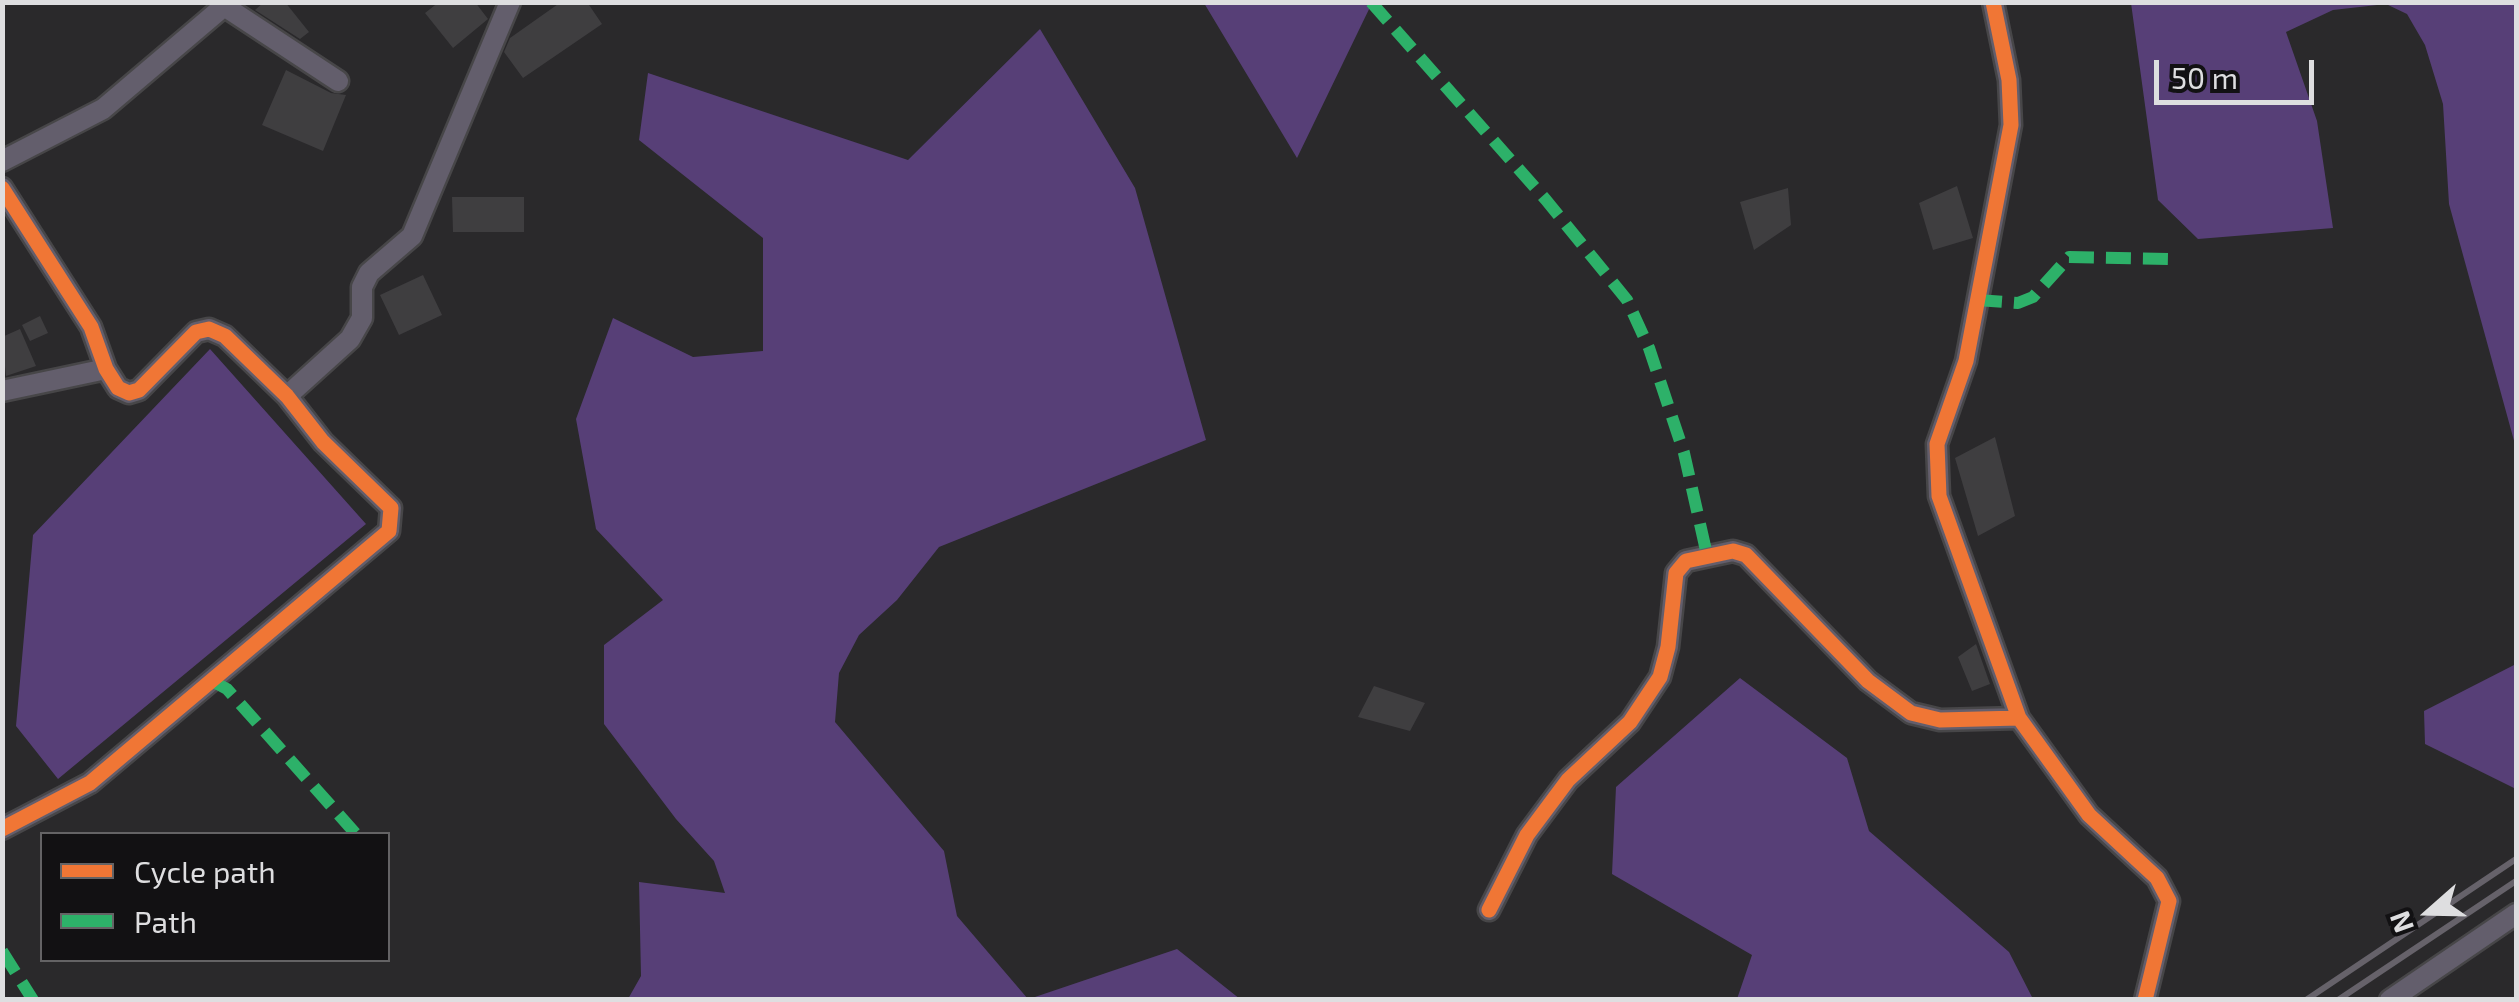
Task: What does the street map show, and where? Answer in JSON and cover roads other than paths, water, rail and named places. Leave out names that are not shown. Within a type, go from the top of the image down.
[{"type":"street","points":[[287,396],[350,339],[362,318],[362,287],[370,273],[412,236],[510,2]]},
{"type":"street","points":[[1993,2],[2009,80],[2011,125],[1966,361],[1937,444],[1939,496],[2020,718],[2089,815],[2157,878],[2169,902],[2146,1000]]},
{"type":"street","points":[[2,160],[104,109],[226,4],[338,81]]},
{"type":"street","points":[[2,188],[90,327],[118,388],[129,393],[140,390],[196,332],[210,329],[225,336],[287,396],[324,442],[391,508],[389,530],[90,783],[2,829]]},
{"type":"street","points":[[2,392],[106,369]]},
{"type":"street","points":[[1489,910],[1527,835],[1568,780],[1630,722],[1660,676],[1668,647],[1676,573],[1686,561],[1732,551],[1746,555],[1868,680],[1911,712],[1940,720],[2020,718]]},
{"type":"street","points":[[2390,1000],[2516,914]]},
{"type":"railway","points":[[2306,1000],[2516,859]]},
{"type":"railway","points":[[2338,1000],[2516,881]]}]
